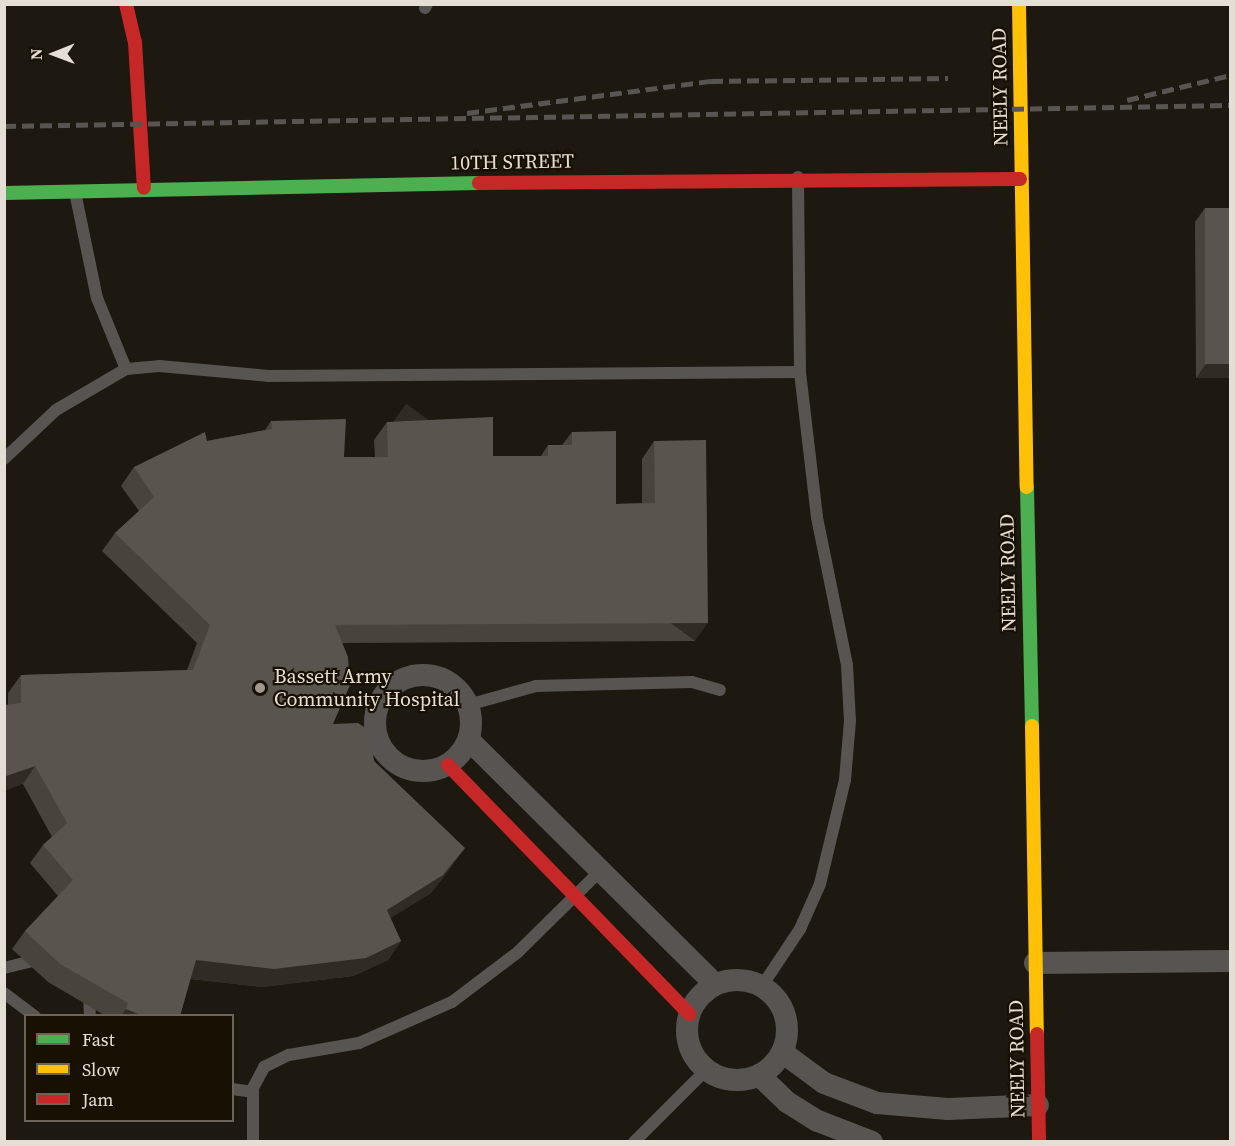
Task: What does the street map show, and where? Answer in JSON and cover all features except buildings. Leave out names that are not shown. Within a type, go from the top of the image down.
[{"type":"street","points":[[126,4],[135,42],[144,188]]},
{"type":"street","name":"NEELY ROAD","points":[[1019,4],[1020,179],[1039,1142]]},
{"type":"street","name":"10TH STREET","points":[[4,193],[75,189],[798,177],[1020,179]]},
{"type":"street","points":[[418,675],[449,681],[468,705],[469,740],[448,765],[418,771],[403,767],[380,746],[375,715],[390,687],[418,675]]},
{"type":"street","points":[[469,740],[715,984]]},
{"type":"street","points":[[448,765],[574,898],[689,1014]]},
{"type":"street","points":[[1035,963],[1230,961]]},
{"type":"street","points":[[747,980],[762,986],[784,1015],[783,1052],[759,1075],[732,1080],[706,1070],[690,1045],[689,1014],[715,984],[747,980]]},
{"type":"street","points":[[783,1052],[824,1083],[877,1103],[938,1108],[1038,1105]]},
{"type":"street","points":[[759,1075],[787,1102],[818,1122],[872,1142]]},
{"type":"lane","points":[[762,986],[800,929],[820,884],[845,780],[850,721],[847,665],[817,517],[800,372],[798,177]]},
{"type":"lane","points":[[75,189],[95,288],[126,369]]},
{"type":"lane","points":[[4,459],[56,410],[126,369],[159,366],[268,376],[800,372]]},
{"type":"lane","points":[[468,705],[536,686],[692,682],[720,690]]},
{"type":"lane","points":[[253,1142],[253,1092],[256,1076],[275,1059],[359,1043],[452,1002],[502,966],[600,871]]},
{"type":"lane","points":[[4,968],[53,959]]},
{"type":"lane","points":[[83,980],[92,996],[90,1014]]},
{"type":"lane","points":[[4,993],[32,1014]]},
{"type":"lane","points":[[634,1142],[706,1070]]},
{"type":"lane","points":[[234,1089],[253,1092]]},
{"type":"railway","points":[[1127,100],[1230,75]]},
{"type":"railway","points":[[467,113],[711,81],[948,78]]},
{"type":"railway","points":[[4,126],[1230,105]]},
{"type":"traffic: fast","points":[[4,193],[479,183]]},
{"type":"traffic: fast","points":[[1027,487],[1032,726]]},
{"type":"traffic: slow","points":[[1019,4],[1027,487]]},
{"type":"traffic: slow","points":[[1032,726],[1037,1034]]},
{"type":"traffic: jam","points":[[126,4],[135,42],[144,188]]},
{"type":"traffic: jam","points":[[479,183],[1020,179]]},
{"type":"traffic: jam","points":[[448,765],[689,1014]]},
{"type":"traffic: jam","points":[[1037,1034],[1039,1142]]},
{"type":"place","name":"Bassett Army Community Hospital","points":[[260,688]]}]
